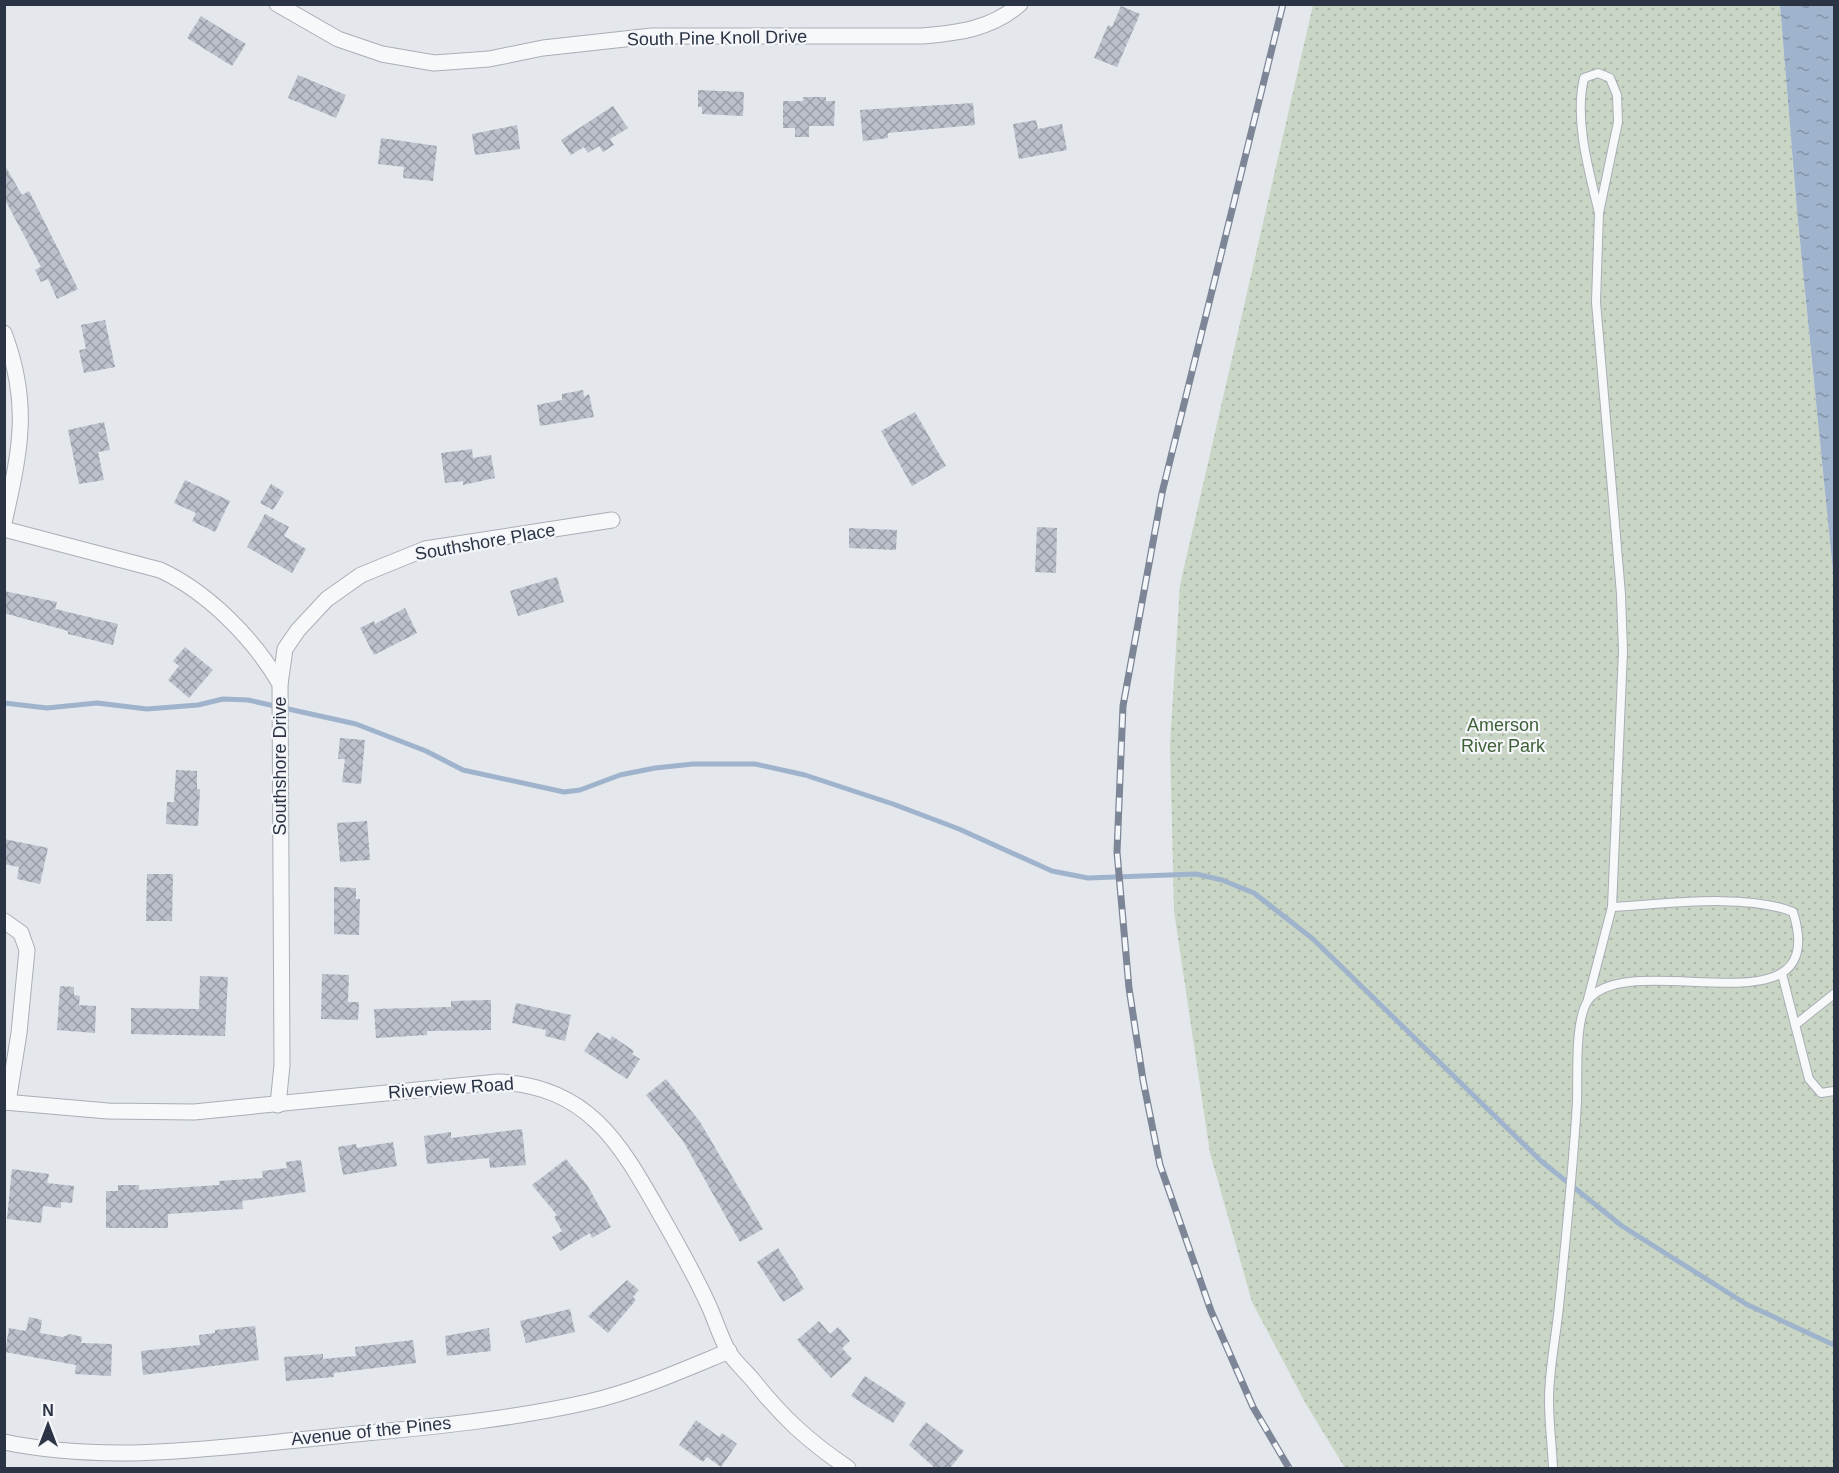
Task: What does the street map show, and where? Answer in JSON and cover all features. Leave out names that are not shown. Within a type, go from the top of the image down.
[{"type":"street","name":"South Pine Knoll Drive","points":[[277,4],[338,39],[382,54],[434,63],[489,59],[543,48],[652,36],[922,36],[959,33],[1003,19],[1020,4]]},
{"type":"street","points":[[4,333],[18,370],[22,422],[20,450],[4,523]]},
{"type":"street","name":"Southshore Place","points":[[280,684],[285,649],[298,630],[327,599],[360,575],[425,549],[612,520]]},
{"type":"street","name":"Southshore Drive","points":[[4,529],[160,570],[176,578],[230,621],[266,659],[280,684],[282,1065],[278,1105]]},
{"type":"street","points":[[4,921],[21,933],[27,950],[19,1033],[6,1102]]},
{"type":"street","name":"Riverview Road","points":[[6,1102],[108,1111],[194,1112],[278,1105],[451,1084],[498,1082],[519,1083],[568,1099],[587,1112],[618,1144],[671,1233],[708,1303],[729,1351],[775,1407],[808,1441],[848,1468]]},
{"type":"street","name":"Avenue of the Pines","points":[[4,1442],[43,1450],[99,1454],[183,1452],[433,1425],[588,1402],[649,1383],[729,1351]]},
{"type":"lane","points":[[1553,1468],[1549,1399],[1574,1166],[1580,1026],[1612,907],[1623,651],[1622,594],[1597,322],[1599,213],[1618,122],[1617,95],[1610,78],[1598,72],[1584,78],[1579,96],[1590,176],[1599,213]]},
{"type":"lane","points":[[1588,1000],[1603,987],[1628,980],[1691,983],[1767,981],[1782,974],[1795,961],[1799,944],[1793,912],[1781,907],[1710,902],[1612,907]]},
{"type":"lane","points":[[1782,974],[1813,1087],[1821,1093],[1834,1091]]},
{"type":"lane","points":[[1795,1024],[1834,994]]},
{"type":"green space","name":"Amerson River Park","points":[[1313,5],[1780,5],[1797,211],[1834,582],[1834,1468],[1345,1468],[1306,1404],[1252,1302],[1210,1153],[1174,911],[1170,744],[1180,585]]},
{"type":"water","points":[[1780,5],[1834,5],[1834,582],[1797,211]]},
{"type":"building","points":[[1121,6],[1140,14],[1117,67],[1094,58],[1108,25],[1112,27]]},
{"type":"building","points":[[201,16],[246,44],[232,66],[187,38]]},
{"type":"building","points":[[298,75],[346,95],[336,118],[288,98]]},
{"type":"building","points":[[698,90],[744,92],[743,116],[702,114],[702,107],[698,107]]},
{"type":"building","points":[[803,97],[826,97],[826,101],[835,101],[834,126],[809,126],[809,137],[795,137],[795,128],[783,128],[783,101],[803,101]]},
{"type":"building","points":[[973,103],[975,125],[888,133],[888,138],[863,141],[860,110]]},
{"type":"building","points":[[613,106],[628,128],[610,139],[614,145],[603,152],[599,146],[588,153],[584,147],[571,155],[561,140]]},
{"type":"building","points":[[1036,120],[1038,129],[1062,124],[1067,150],[1019,159],[1013,124]]},
{"type":"building","points":[[517,125],[520,149],[475,155],[472,134]]},
{"type":"building","points":[[381,138],[437,146],[433,181],[403,178],[404,167],[378,164]]},
{"type":"building","points":[[4,164],[22,195],[29,191],[78,289],[57,299],[48,279],[41,282],[35,270],[41,267],[4,198]]},
{"type":"building","points":[[105,320],[115,367],[84,373],[79,350],[86,349],[81,325]]},
{"type":"building","points":[[583,390],[584,397],[589,394],[594,417],[540,426],[537,405],[562,400],[562,394]]},
{"type":"building","points":[[915,412],[946,466],[912,486],[881,431]]},
{"type":"building","points":[[104,422],[110,450],[98,452],[104,480],[79,484],[68,430]]},
{"type":"building","points":[[472,449],[473,458],[491,455],[495,478],[463,485],[463,481],[445,483],[441,453]]},
{"type":"building","points":[[185,480],[230,501],[215,532],[192,521],[196,513],[174,503]]},
{"type":"building","points":[[271,484],[284,492],[273,510],[260,503]]},
{"type":"building","points":[[265,514],[289,527],[284,536],[306,549],[292,573],[247,547]]},
{"type":"building","points":[[1037,527],[1057,528],[1056,573],[1035,572]]},
{"type":"building","points":[[849,528],[897,530],[896,550],[849,548]]},
{"type":"building","points":[[557,577],[564,602],[518,616],[510,591]]},
{"type":"building","points":[[4,591],[57,602],[55,609],[118,624],[113,645],[68,634],[68,631],[4,613]]},
{"type":"building","points":[[405,608],[417,633],[374,655],[360,628],[374,621],[375,624]]},
{"type":"building","points":[[185,647],[213,670],[189,698],[168,680],[179,666],[173,661]]},
{"type":"building","points":[[340,738],[365,740],[361,784],[342,782],[345,759],[338,759]]},
{"type":"building","points":[[176,770],[197,771],[197,789],[200,789],[198,826],[166,824],[167,802],[174,802]]},
{"type":"building","points":[[367,821],[370,860],[340,862],[337,823]]},
{"type":"building","points":[[4,839],[48,848],[40,884],[17,879],[19,867],[4,864]]},
{"type":"building","points":[[147,874],[173,874],[172,921],[146,921]]},
{"type":"building","points":[[334,887],[356,888],[356,899],[360,899],[359,935],[334,934]]},
{"type":"building","points":[[322,974],[349,975],[348,1002],[359,1002],[358,1020],[321,1019]]},
{"type":"building","points":[[200,976],[228,977],[225,1036],[131,1034],[131,1008],[199,1009]]},
{"type":"building","points":[[60,986],[74,987],[74,995],[80,996],[79,1005],[96,1006],[95,1033],[57,1030]]},
{"type":"building","points":[[491,1000],[491,1030],[427,1031],[427,1035],[376,1038],[374,1009],[451,1007],[451,1001]]},
{"type":"building","points":[[516,1003],[571,1015],[565,1041],[545,1036],[546,1030],[512,1023]]},
{"type":"building","points":[[597,1032],[610,1040],[612,1036],[634,1051],[632,1054],[640,1059],[627,1079],[584,1051]]},
{"type":"building","points":[[666,1079],[700,1122],[763,1229],[740,1242],[683,1141],[646,1095]]},
{"type":"building","points":[[522,1129],[526,1165],[490,1168],[489,1158],[427,1164],[424,1136],[451,1132],[451,1138]]},
{"type":"building","points":[[393,1142],[397,1166],[343,1175],[338,1147],[356,1144],[357,1148]]},
{"type":"building","points":[[566,1159],[587,1185],[611,1227],[592,1238],[590,1233],[560,1251],[552,1237],[562,1231],[554,1217],[557,1215],[532,1185]]},
{"type":"building","points":[[301,1160],[306,1192],[242,1201],[243,1209],[168,1214],[168,1228],[106,1228],[106,1191],[118,1191],[118,1185],[139,1185],[139,1190],[220,1185],[219,1181],[263,1178],[262,1171],[287,1168],[286,1162]]},
{"type":"building","points":[[12,1169],[49,1174],[47,1183],[74,1186],[72,1203],[61,1202],[61,1208],[43,1206],[41,1223],[7,1219]]},
{"type":"building","points":[[778,1248],[804,1289],[783,1302],[757,1262]]},
{"type":"building","points":[[627,1280],[639,1290],[633,1297],[636,1300],[608,1333],[588,1316]]},
{"type":"building","points":[[570,1309],[575,1332],[526,1343],[520,1321]]},
{"type":"building","points":[[29,1317],[42,1320],[40,1333],[63,1337],[70,1334],[82,1337],[81,1343],[112,1344],[111,1376],[75,1374],[76,1365],[5,1352],[9,1328],[26,1331]]},
{"type":"building","points":[[819,1321],[830,1334],[838,1327],[850,1341],[842,1348],[852,1359],[831,1378],[797,1340]]},
{"type":"building","points":[[255,1326],[259,1360],[143,1375],[141,1351],[200,1345],[199,1335],[215,1333],[215,1330]]},
{"type":"building","points":[[489,1328],[491,1351],[447,1356],[445,1336]]},
{"type":"building","points":[[413,1340],[416,1363],[334,1373],[334,1377],[286,1381],[284,1357],[323,1354],[323,1359],[356,1356],[355,1347]]},
{"type":"building","points":[[865,1376],[906,1403],[893,1423],[851,1396]]},
{"type":"building","points":[[696,1420],[719,1437],[722,1433],[737,1444],[721,1467],[707,1457],[703,1462],[679,1445]]},
{"type":"building","points":[[926,1422],[964,1451],[950,1468],[935,1468],[909,1445]]},
{"type":"waterway","points":[[4,703],[47,708],[97,703],[147,709],[198,705],[223,699],[248,700],[356,724],[426,751],[463,770],[564,792],[580,790],[620,775],[655,768],[693,764],[755,764],[805,775],[893,804],[959,829],[1052,871],[1088,878],[1196,874],[1222,880],[1254,893],[1313,939],[1541,1161],[1622,1226],[1746,1304],[1834,1345]]},
{"type":"railway","points":[[1283,4],[1162,493],[1123,706],[1117,852],[1129,988],[1143,1080],[1160,1165],[1211,1311],[1253,1407],[1289,1468]]}]
